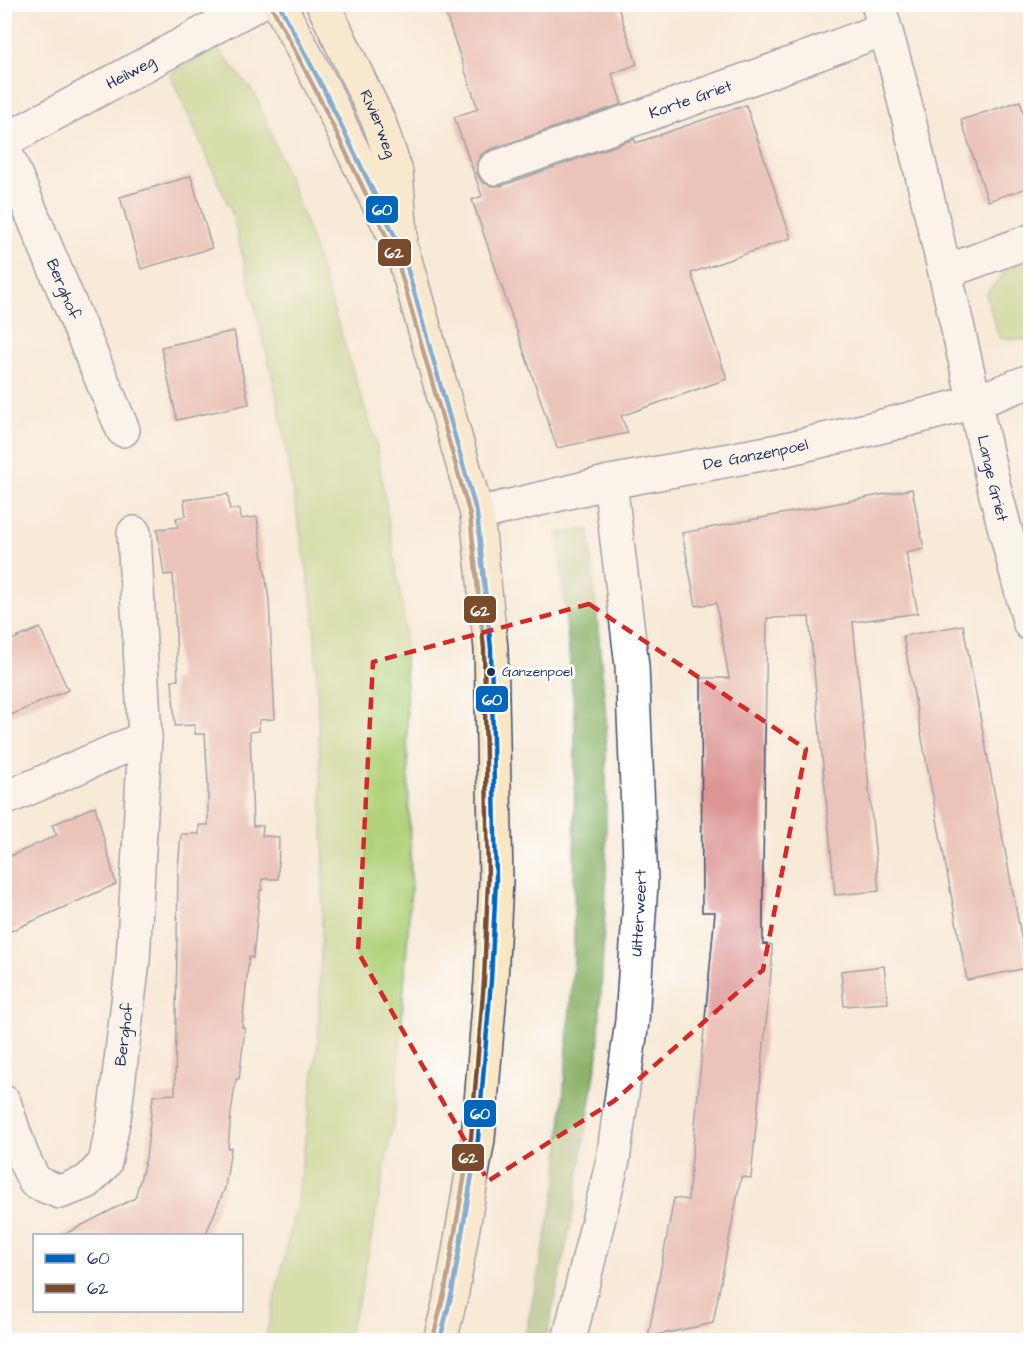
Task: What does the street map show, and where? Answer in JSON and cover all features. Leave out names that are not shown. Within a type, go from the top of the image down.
[{"type":"street","name":"Heilweg","points":[[4,141],[258,4]]},
{"type":"street","name":"Rivierweg","points":[[279,4],[324,90],[403,253],[477,514],[491,649],[496,880],[491,981],[477,1139],[452,1292],[440,1341]]},
{"type":"street","name":"Rivierweg","points":[[322,4],[379,122],[396,172],[403,253]]},
{"type":"street","name":"Korte Griet","points":[[495,168],[774,70],[881,17],[898,74],[975,402]]},
{"type":"street","name":"Berghof","points":[[4,148],[123,430]]},
{"type":"street","points":[[945,272],[1030,241]]},
{"type":"street","name":"De Ganzenpoel","points":[[477,514],[610,482],[778,451],[879,427],[975,402],[1030,381]]},
{"type":"street","name":"Lange Griet","points":[[975,402],[994,487],[1030,624]]},
{"type":"street","name":"Uitterweert","points":[[569,1341],[613,1160],[632,1021],[641,884],[632,666],[610,482]]},
{"type":"street","name":"Berghof","points":[[4,1102],[21,1154],[35,1182],[60,1192],[87,1182],[105,1163],[114,1118],[133,961],[145,738],[134,532]]},
{"type":"street","points":[[4,799],[145,738]]},
{"type":"highlighted area","points":[[589,604],[806,749],[763,970],[614,1101],[488,1181],[358,952],[373,662]]},
{"type":"green space","points":[[218,49],[256,96],[304,218],[376,443],[404,618],[411,887],[395,1114],[360,1296],[346,1340],[265,1340],[296,1207],[318,1044],[324,859],[314,612],[276,391],[232,213],[170,74]]},
{"type":"green space","points":[[1030,255],[1030,340],[999,338],[986,294],[1015,261]]},
{"type":"green space","points":[[589,529],[606,717],[606,884],[598,1054],[572,1219],[546,1340],[524,1340],[557,1183],[574,957],[575,718],[558,533]]},
{"type":"building","points":[[464,4],[617,4],[637,64],[612,74],[622,104],[489,150],[481,155],[477,164],[477,174],[482,182],[491,186],[501,186],[634,139],[636,143],[746,105],[791,238],[691,273],[727,379],[621,416],[628,433],[557,448],[472,200],[482,196],[454,117],[478,109],[445,12]]},
{"type":"building","points":[[1020,101],[1030,134],[1030,187],[988,201],[961,120]]},
{"type":"building","points":[[191,176],[212,248],[141,269],[120,197]]},
{"type":"building","points":[[234,331],[249,404],[177,420],[161,347]]},
{"type":"building","points":[[912,489],[924,549],[906,553],[918,613],[853,622],[879,891],[835,895],[809,617],[767,618],[763,944],[772,945],[772,962],[751,1178],[741,1177],[713,1323],[648,1337],[674,1198],[688,1200],[715,912],[702,912],[701,678],[729,678],[716,603],[696,606],[682,533]]},
{"type":"building","points":[[228,494],[230,510],[240,509],[241,519],[257,517],[269,600],[275,719],[259,720],[259,731],[250,732],[253,826],[263,826],[262,836],[279,837],[278,879],[262,879],[253,958],[249,957],[242,1027],[245,1028],[239,1079],[236,1079],[231,1113],[228,1148],[231,1148],[225,1188],[206,1234],[65,1234],[135,1198],[146,1158],[153,1096],[175,1094],[178,869],[181,834],[199,834],[199,825],[208,825],[205,734],[195,734],[195,725],[175,726],[172,680],[178,680],[173,574],[164,575],[157,529],[178,527],[176,518],[186,516],[184,500]]},
{"type":"building","points":[[963,625],[1027,968],[967,980],[903,636]]},
{"type":"building","points":[[40,628],[68,690],[4,718],[4,643]]},
{"type":"building","points":[[95,806],[116,884],[4,934],[4,859],[57,835],[52,825]]},
{"type":"building","points":[[884,966],[888,1003],[844,1006],[841,971]]},
{"type":"transit line","name":"60","points":[[279,4],[324,90],[403,253],[477,514],[491,649],[496,880],[491,981],[478,1139],[452,1292],[440,1340]]},
{"type":"transit line","name":"62","points":[[272,7],[317,93],[396,256],[470,515],[484,649],[488,880],[484,981],[471,1138],[445,1290],[433,1338]]},
{"type":"place","name":"Ganzenpoel","points":[[491,672]]}]
